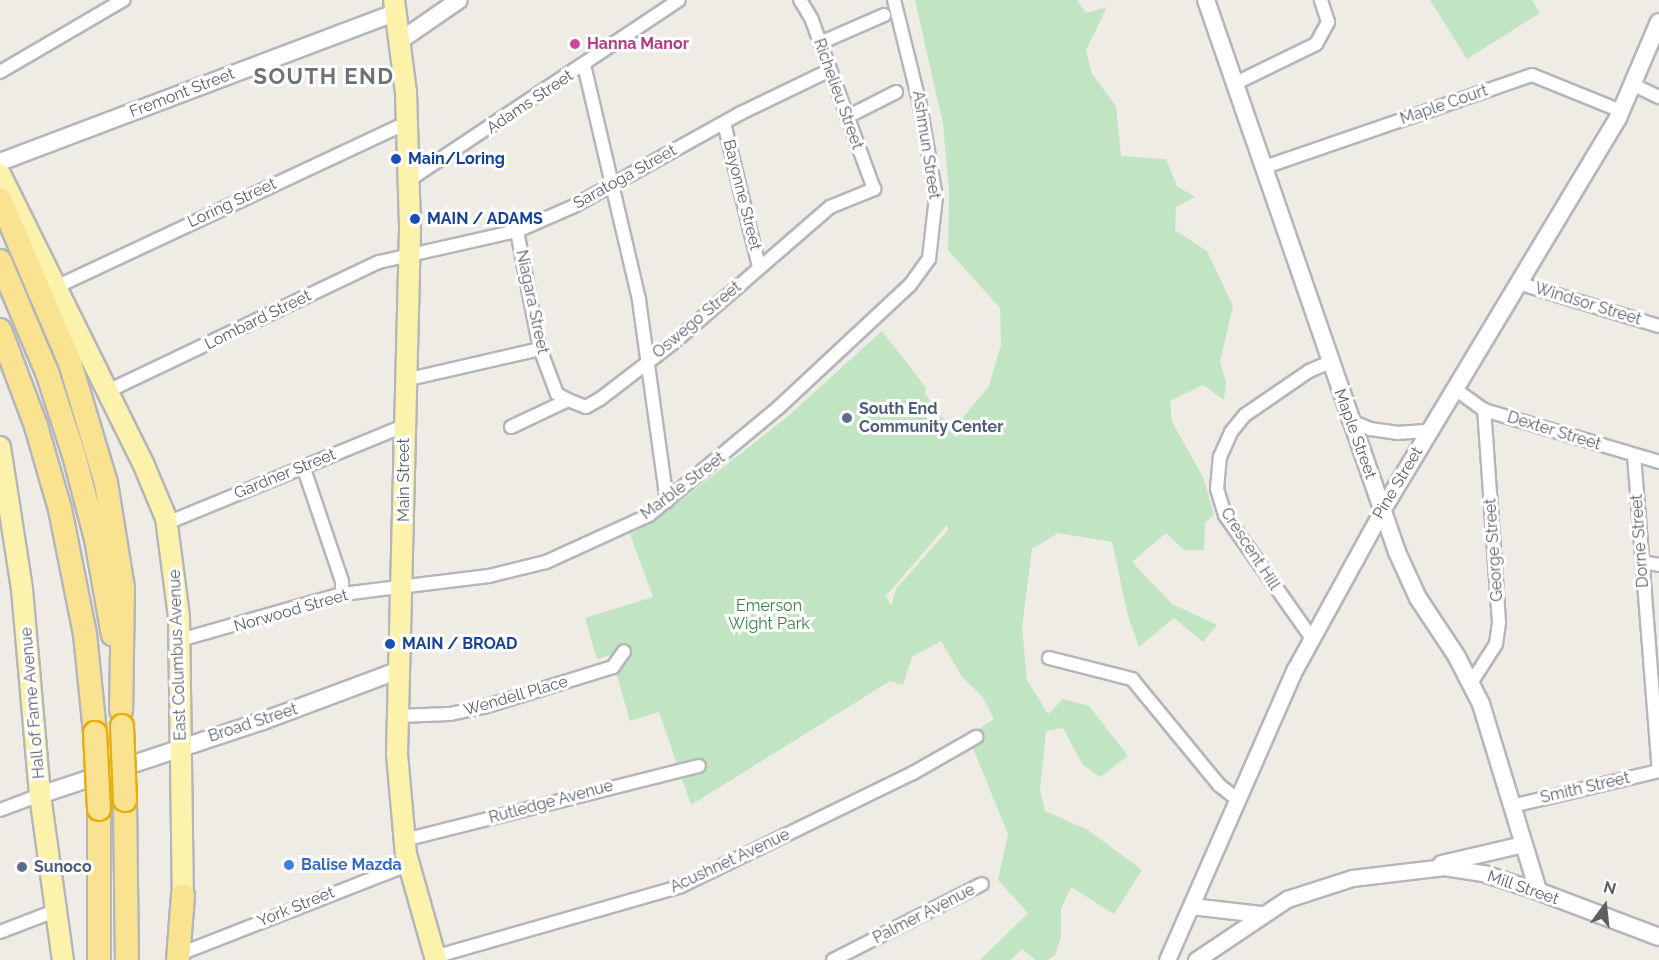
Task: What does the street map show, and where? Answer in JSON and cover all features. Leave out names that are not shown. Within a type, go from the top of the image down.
[{"type":"highway","points":[[0,199],[70,363],[104,473],[123,588],[122,718],[126,800],[127,960]]},
{"type":"highway","points":[[0,261],[47,372],[86,497],[111,624],[122,718]]},
{"type":"highway","points":[[0,330],[49,468],[78,593],[95,733],[99,809],[99,960]]},
{"type":"highway","points":[[0,360],[49,468]]},
{"type":"highway","points":[[183,895],[183,957]]},
{"type":"main road","points":[[401,40],[459,0]]},
{"type":"main road","name":"Maple Street","points":[[1206,0],[1265,167],[1349,420],[1414,592],[1471,683],[1538,891]]},
{"type":"main road","name":"Main Street","points":[[396,6],[408,122],[410,255],[405,380],[402,585],[397,671],[398,716],[404,840],[435,959]]},
{"type":"main road","name":"Fremont Street","points":[[0,162],[396,6]]},
{"type":"main road","name":"Pine Street","points":[[1383,509],[1621,111],[1659,22]]},
{"type":"main road","name":"East Columbus Avenue","points":[[0,174],[150,478],[167,523],[176,578],[180,640],[183,895]]},
{"type":"main road","name":"Hall of Fame Avenue","points":[[0,447],[24,599],[40,795],[63,960]]},
{"type":"main road","name":"Broad Street","points":[[40,795],[263,721],[397,671]]},
{"type":"main road","name":"Mill Street","points":[[1538,891],[1659,937]]},
{"type":"street","points":[[0,72],[123,0]]},
{"type":"street","name":"Adams Street","points":[[409,180],[679,0]]},
{"type":"street","name":"Richelieu Street","points":[[800,0],[820,43],[874,189]]},
{"type":"street","name":"Ashmun Street","points":[[894,0],[918,94],[936,197],[929,259],[910,285]]},
{"type":"street","points":[[1236,83],[1316,44],[1328,22],[1321,0]]},
{"type":"street","points":[[820,43],[884,15]]},
{"type":"street","points":[[584,65],[613,183],[650,359],[667,501]]},
{"type":"street","name":"Saratoga Street","points":[[410,255],[517,231],[830,70]]},
{"type":"street","name":"Maple Court","points":[[1265,167],[1532,75],[1621,111]]},
{"type":"street","points":[[1634,85],[1659,97]]},
{"type":"street","points":[[848,117],[896,92]]},
{"type":"street","name":"Loring Street","points":[[56,287],[408,122]]},
{"type":"street","name":"Bayonne Street","points":[[724,123],[759,267]]},
{"type":"street","name":"Oswego Street","points":[[511,426],[568,400],[586,407],[650,359],[830,207],[874,189]]},
{"type":"street","name":"Niagara Street","points":[[517,231],[540,349],[557,394],[568,400]]},
{"type":"street","name":"Lombard Street","points":[[108,391],[379,262],[410,255]]},
{"type":"street","name":"Windsor Street","points":[[1518,283],[1659,326]]},
{"type":"street","name":"Marble Street","points":[[402,585],[528,567],[613,533],[667,501],[753,430],[910,285]]},
{"type":"street","points":[[405,380],[540,349]]},
{"type":"street","name":"Crescent Hill","points":[[1311,637],[1225,515],[1216,489],[1220,457],[1231,432],[1245,415],[1309,371],[1330,362]]},
{"type":"street","name":"Dexter Street","points":[[1455,389],[1484,410],[1659,462]]},
{"type":"street","name":"George Street","points":[[1471,683],[1496,644],[1499,622],[1484,410]]},
{"type":"street","points":[[1349,420],[1370,429],[1397,433],[1429,431]]},
{"type":"street","name":"Gardner Street","points":[[167,523],[404,426]]},
{"type":"street","name":"Dorne Street","points":[[1634,455],[1659,771]]},
{"type":"street","points":[[303,466],[342,581],[342,594]]},
{"type":"street","name":"Pine Street","points":[[1167,960],[1311,637],[1383,509]]},
{"type":"street","points":[[1642,562],[1659,566]]},
{"type":"street","name":"Norwood Street","points":[[180,640],[342,594],[402,585]]},
{"type":"street","name":"Wendell Place","points":[[398,716],[450,714],[484,707],[613,668],[624,651]]},
{"type":"street","points":[[1049,658],[1132,679],[1219,785],[1237,799]]},
{"type":"street","name":"Acushnet Avenue","points":[[435,959],[681,886],[913,773],[976,737]]},
{"type":"street","name":"Rutledge Avenue","points":[[404,840],[699,766]]},
{"type":"street","name":"Smith Street","points":[[1512,806],[1659,771]]},
{"type":"street","points":[[0,810],[40,795]]},
{"type":"street","name":"Mill Street","points":[[1196,960],[1261,914],[1287,899],[1325,885],[1418,868],[1523,844]]},
{"type":"street","name":"York Street","points":[[183,957],[409,864]]},
{"type":"street","name":"Mill Street","points":[[1418,868],[1476,872],[1538,891]]},
{"type":"street","name":"Palmer Avenue","points":[[833,960],[982,884]]},
{"type":"street","points":[[1191,906],[1261,914]]},
{"type":"street","points":[[0,932],[57,910]]},
{"type":"green space","name":"Emerson Wight Park","points":[[915,0],[1077,0],[1086,13],[1107,7],[1086,50],[1092,74],[1116,106],[1121,156],[1166,159],[1177,186],[1195,197],[1176,207],[1175,230],[1207,251],[1233,306],[1220,362],[1226,382],[1224,400],[1203,385],[1170,401],[1172,422],[1203,477],[1214,515],[1205,523],[1204,550],[1184,550],[1166,533],[1132,562],[1172,604],[1217,625],[1203,642],[1174,618],[1139,647],[1128,616],[1112,542],[1058,533],[1032,549],[1022,627],[1027,680],[1048,714],[1063,699],[1089,706],[1128,756],[1100,777],[1083,765],[1063,728],[1046,731],[1040,790],[1045,811],[1088,830],[1142,870],[1114,914],[1071,887],[1061,909],[1061,938],[1055,955],[1047,960],[1036,960],[1022,949],[1011,960],[980,960],[1028,913],[998,880],[1008,834],[968,736],[994,719],[983,697],[962,677],[941,641],[912,657],[903,685],[890,681],[691,805],[659,712],[630,721],[611,655],[597,659],[585,618],[653,597],[630,534],[661,516],[786,418],[882,331],[927,389],[924,392],[957,438],[956,426],[989,386],[1001,345],[1000,308],[948,250],[949,190],[943,124]],"holes":[[[947,525],[948,530],[896,589],[891,606],[886,596]]]},
{"type":"green space","points":[[1430,0],[1532,0],[1540,13],[1467,59]]},
{"type":"place","name":"Hanna Manor","points":[[575,44]]},
{"type":"place","name":"Main/Loring","points":[[396,159]]},
{"type":"place","name":"MAIN / ADAMS","points":[[415,219]]},
{"type":"place","name":"South End Community Center","points":[[847,418]]},
{"type":"place","name":"MAIN / BROAD","points":[[390,644]]},
{"type":"place","name":"Balise Mazda","points":[[289,865]]},
{"type":"place","name":"Sunoco","points":[[22,867]]},
{"type":"district","name":"SOUTH END","points":[[324,77]]}]
